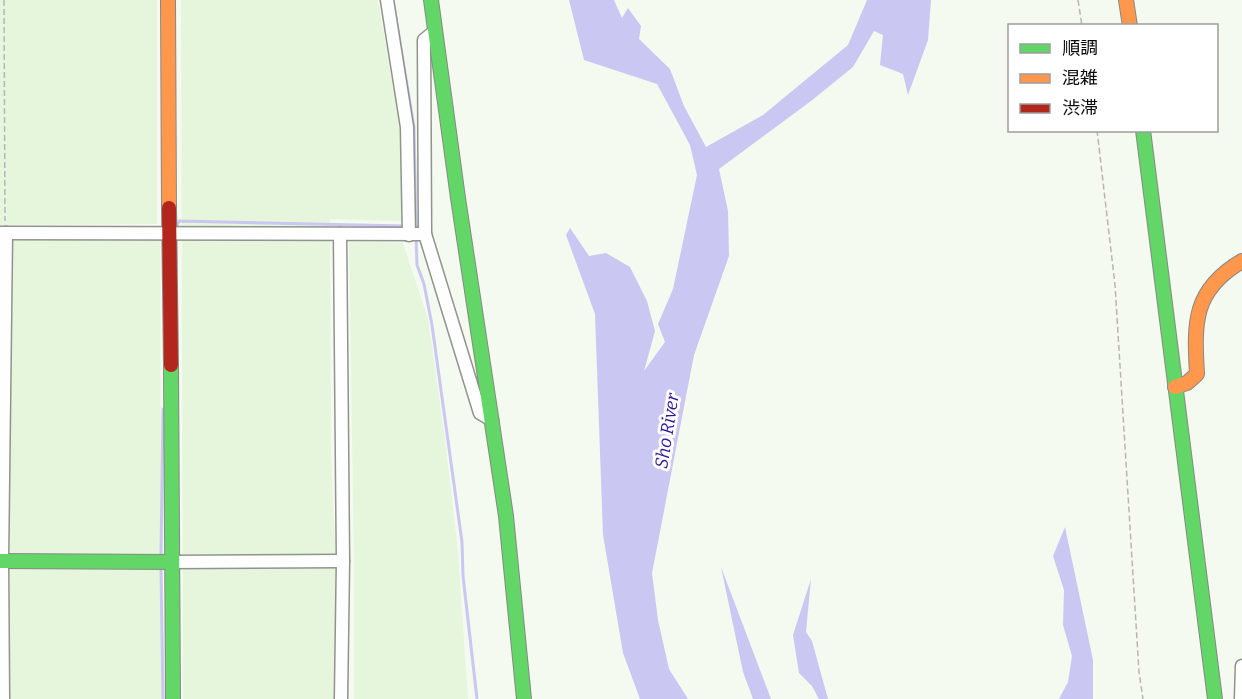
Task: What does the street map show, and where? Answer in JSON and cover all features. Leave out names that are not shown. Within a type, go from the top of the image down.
[{"type":"street","points":[[168,0],[173,699]]},
{"type":"street","points":[[387,0],[407,127],[409,235]]},
{"type":"street","points":[[431,0],[506,516],[524,699]]},
{"type":"street","points":[[1126,0],[1130,24]]},
{"type":"street","points":[[435,31],[424,40],[425,234],[480,413],[492,420]]},
{"type":"street","points":[[1143,132],[1215,699]]},
{"type":"street","points":[[3,699],[1,561],[3,233],[425,234]]},
{"type":"street","points":[[340,234],[343,561],[341,699]]},
{"type":"street","points":[[1175,387],[1187,383],[1197,374],[1195,337],[1198,310],[1210,285],[1230,266],[1242,261]]},
{"type":"street","points":[[1,561],[343,561]]},
{"type":"street","points":[[1241,699],[1242,666]]},
{"type":"path","points":[[3,233],[4,0]]},
{"type":"path","points":[[1078,0],[1082,24]]},
{"type":"path","points":[[1096,132],[1115,285],[1139,672],[1143,699]]},
{"type":"green space","points":[[0,0],[157,0],[157,224],[0,225]]},
{"type":"green space","points":[[181,0],[378,0],[400,129],[402,221],[330,219],[331,450],[336,572],[336,699],[183,699]]},
{"type":"green space","points":[[8,239],[160,240],[162,699],[6,699]]},
{"type":"green space","points":[[349,242],[403,243],[428,319],[458,551],[468,699],[354,699]]},
{"type":"water","name":"Sho River","points":[[569,0],[614,0],[622,18],[628,8],[641,26],[639,39],[670,69],[684,106],[706,147],[763,115],[848,45],[867,0],[931,0],[928,40],[908,95],[903,74],[880,65],[883,35],[874,31],[853,67],[719,169],[728,211],[729,256],[694,355],[652,573],[658,620],[669,669],[688,699],[640,699],[623,653],[603,535],[595,314],[566,235],[570,228],[589,256],[606,253],[630,267],[647,301],[655,331],[644,371],[665,342],[658,324],[673,289],[697,175],[690,145],[657,84],[584,60]]},
{"type":"water","points":[[1065,527],[1093,660],[1093,699],[1059,699],[1068,682],[1072,656],[1063,625],[1064,590],[1053,556]]},
{"type":"water","points":[[721,567],[771,699],[753,699],[743,672]]},
{"type":"water","points":[[811,579],[806,632],[812,641],[828,699],[819,699],[812,686],[799,673],[793,635]]},
{"type":"waterway","points":[[393,0],[414,127],[416,230]]},
{"type":"waterway","points":[[176,228],[179,221],[405,226]]},
{"type":"waterway","points":[[416,237],[417,265],[424,284],[432,325],[462,542],[463,576],[477,699]]},
{"type":"waterway","points":[[161,556],[163,409]]},
{"type":"waterway","points":[[161,568],[163,699]]},
{"type":"traffic: fast","points":[[431,0],[506,516],[524,699]]},
{"type":"traffic: fast","points":[[1143,132],[1215,699]]},
{"type":"traffic: fast","points":[[171,365],[173,699]]},
{"type":"traffic: fast","points":[[0,561],[172,562]]},
{"type":"traffic: slow","points":[[168,0],[169,208]]},
{"type":"traffic: slow","points":[[1126,0],[1130,24]]},
{"type":"traffic: slow","points":[[1175,387],[1187,383],[1197,374],[1197,323],[1205,296],[1226,272],[1242,261]]},
{"type":"traffic: jam","points":[[169,208],[171,365]]}]
